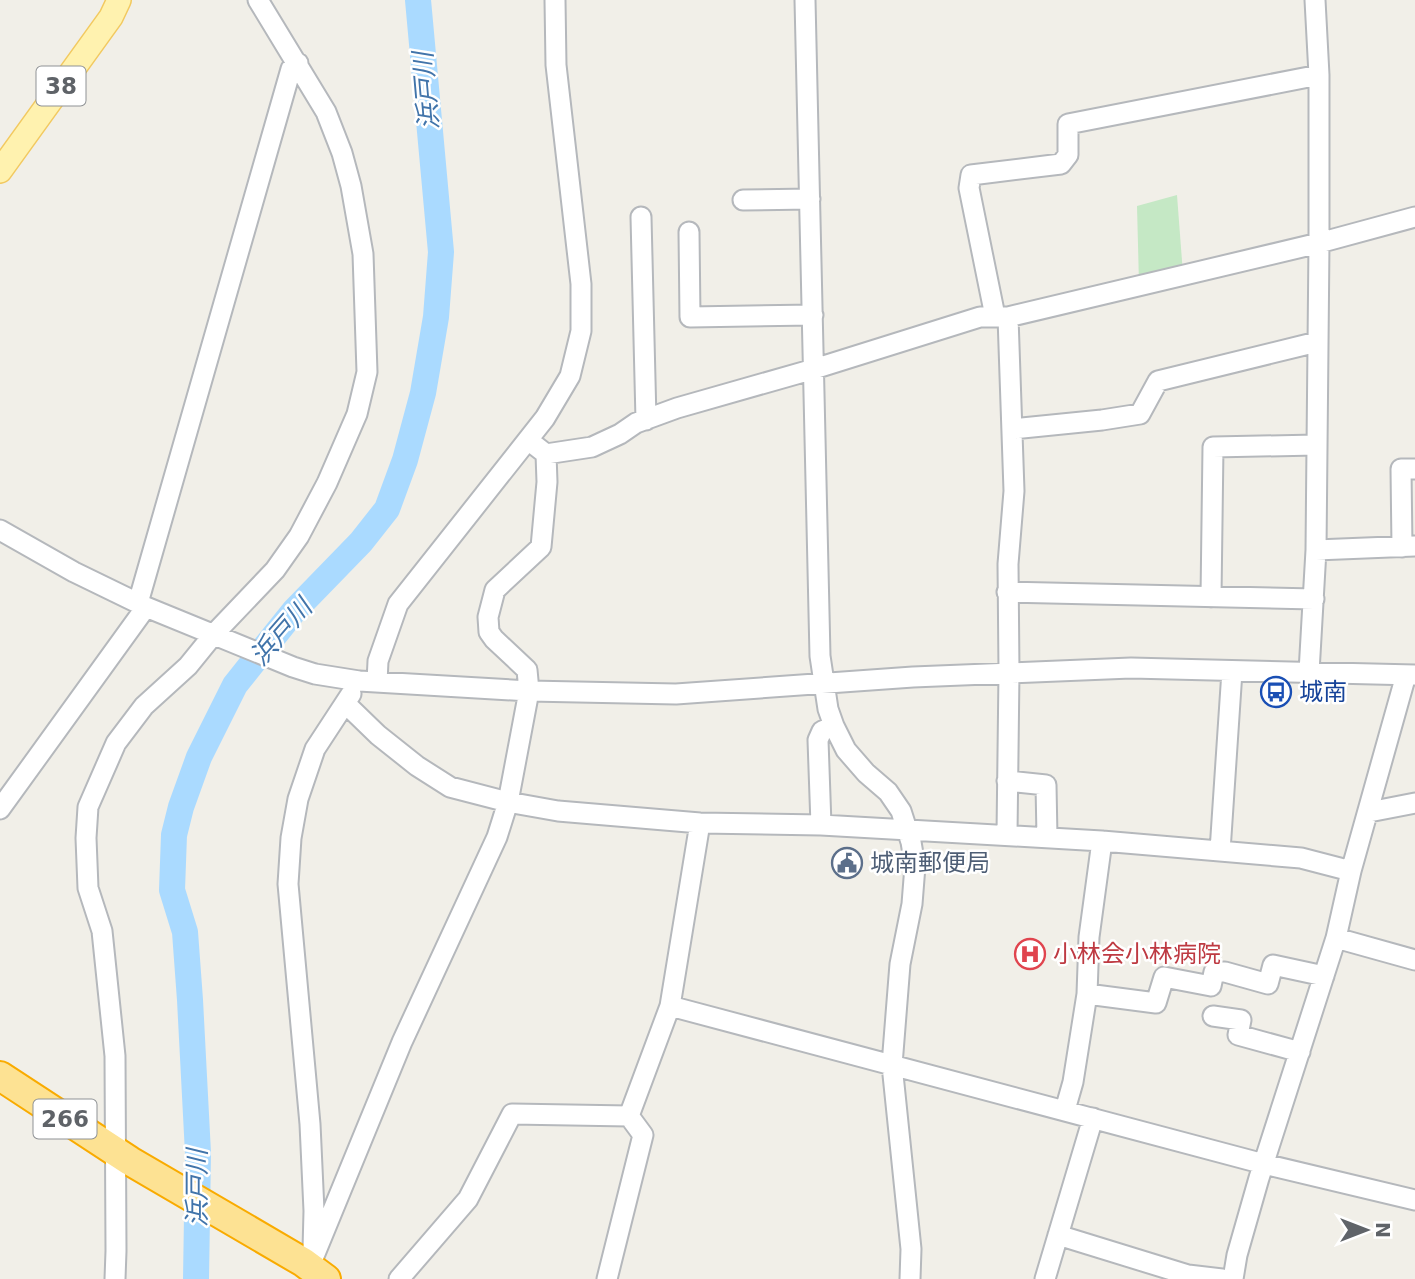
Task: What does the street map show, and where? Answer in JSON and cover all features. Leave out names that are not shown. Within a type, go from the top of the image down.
[{"type":"highway","name":"266","points":[[0,1076],[123,1157],[315,1271]]},
{"type":"main road","name":"38","points":[[0,171],[111,17],[119,0]]},
{"type":"street","points":[[115,1279],[123,1157],[102,931],[88,888],[88,807],[116,743],[145,706],[188,666],[214,634],[275,570],[299,536],[327,483],[357,414],[367,372],[363,254],[342,153],[326,112],[258,0]]},
{"type":"street","points":[[315,1271],[310,1124],[288,884],[291,838],[298,799],[315,749],[346,704],[368,681],[379,661],[398,604],[545,418],[570,376],[581,331],[581,284],[556,65],[555,0]]},
{"type":"street","points":[[806,0],[820,656],[834,726],[846,750],[866,773],[888,792],[901,811],[915,866],[912,904],[900,964],[892,1065],[911,1249],[911,1279]]},
{"type":"street","points":[[1309,672],[1316,550],[1319,243],[1319,75],[1315,0]]},
{"type":"street","points":[[0,809],[142,605],[291,69],[298,63]]},
{"type":"street","points":[[1007,834],[1007,592],[1014,491],[1012,429],[1002,316],[969,188],[971,175],[1061,164],[1068,155],[1068,124],[1319,75]]},
{"type":"street","points":[[743,200],[810,199]]},
{"type":"street","points":[[641,217],[646,420]]},
{"type":"street","points":[[528,440],[546,454],[592,447],[677,408],[980,317],[1002,316],[1319,243],[1415,217]]},
{"type":"street","points":[[689,232],[690,325],[813,315]]},
{"type":"street","points":[[1012,429],[1140,414],[1158,382],[1317,342]]},
{"type":"street","points":[[1211,597],[1213,447],[1316,445]]},
{"type":"street","points":[[315,1271],[402,1042],[497,837],[508,803],[529,691],[527,670],[494,639],[489,632],[488,617],[495,590],[541,547],[547,482],[546,454]]},
{"type":"street","points":[[1316,550],[1409,546],[1401,469],[1415,469]]},
{"type":"street","points":[[0,530],[74,572],[142,605],[293,667],[336,678],[529,691],[676,694],[1009,672],[1131,668],[1410,675],[1351,872],[1336,938],[1241,1242],[1233,1279]]},
{"type":"street","points":[[1007,592],[1314,599]]},
{"type":"street","points":[[1220,851],[1232,671]]},
{"type":"street","points":[[346,704],[417,766],[450,787],[508,803],[558,811],[700,823],[821,825],[1102,841],[1301,858],[1351,872]]},
{"type":"street","points":[[821,825],[818,740],[822,731],[834,726]]},
{"type":"street","points":[[1007,782],[1046,785],[1046,837]]},
{"type":"street","points":[[1369,812],[1415,803]]},
{"type":"street","points":[[629,1116],[670,1006],[700,823]]},
{"type":"street","points":[[1065,1110],[1073,1082],[1087,993],[1089,937],[1102,841]]},
{"type":"street","points":[[1336,938],[1415,960]]},
{"type":"street","points":[[1087,993],[1156,1003],[1164,977],[1211,986],[1214,972],[1225,972],[1268,984],[1273,965],[1324,976]]},
{"type":"street","points":[[670,1006],[1265,1164],[1415,1200]]},
{"type":"street","points":[[1213,1016],[1241,1020],[1238,1035],[1300,1052]]},
{"type":"street","points":[[399,1279],[468,1199],[512,1114],[629,1116]]},
{"type":"street","points":[[607,1279],[643,1135],[629,1116]]},
{"type":"street","points":[[1045,1279],[1093,1118]]},
{"type":"street","points":[[1058,1235],[1177,1272],[1222,1279]]},
{"type":"green space","points":[[1177,195],[1183,274],[1139,284],[1137,206]]},
{"type":"waterway","name":"浜戸川","points":[[196,1279],[198,1153],[185,932],[172,890],[174,835],[199,757],[235,685],[294,611],[361,542],[387,509],[405,460],[423,393],[436,317],[441,252],[418,0]]},
{"type":"place","name":"城南","points":[[1276,692]]},
{"type":"place","name":"城南郵便局","points":[[847,863]]},
{"type":"place","name":"小林会小林病院","points":[[1030,954]]}]
